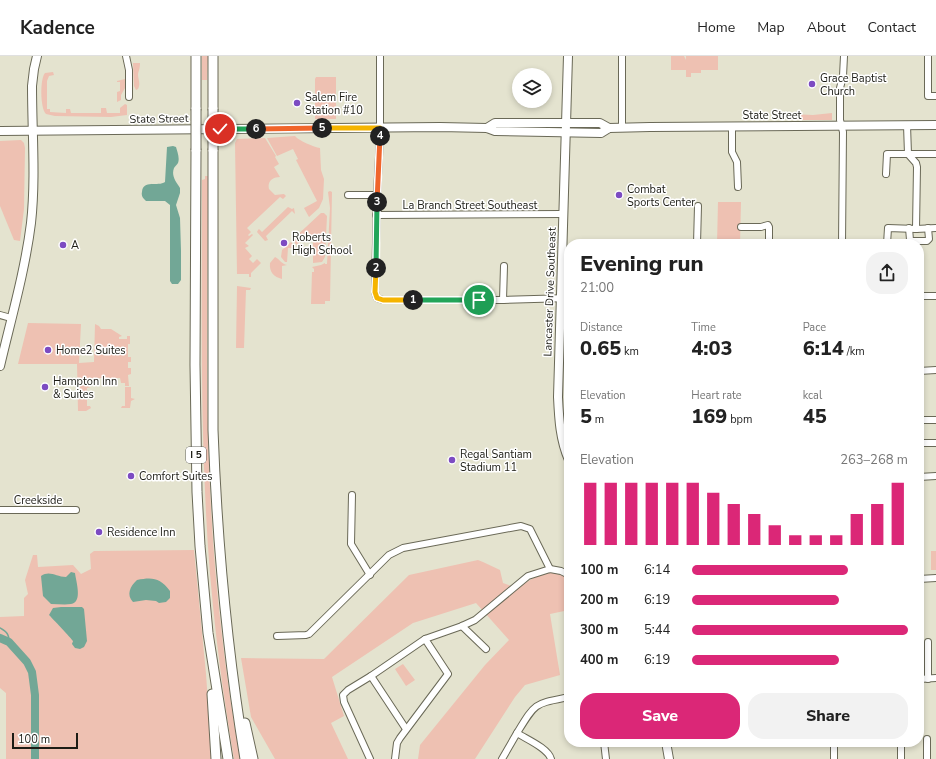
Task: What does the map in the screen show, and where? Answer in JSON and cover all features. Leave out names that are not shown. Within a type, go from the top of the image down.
[{"type":"highway","name":"I 5","points":[[196,56],[196,468],[200,546],[208,633],[228,759]]},
{"type":"highway","name":"I 5","points":[[213,56],[214,466],[221,570],[235,694],[245,759]]},
{"type":"highway","points":[[208,633],[216,759]]},
{"type":"highway","name":"I 5","points":[[233,669],[240,692],[253,759]]},
{"type":"main road","points":[[0,366],[24,266],[31,223],[32,81],[37,56]]},
{"type":"main road","name":"Lancaster Drive Southeast","points":[[564,239],[568,56]]},
{"type":"main road","name":"State Street","points":[[486,128],[495,123],[600,123],[608,128],[936,125]]},
{"type":"main road","name":"State Street","points":[[0,131],[486,128],[495,131],[601,133],[608,128]]},
{"type":"main road","name":"Lancaster Drive Southeast","points":[[564,318],[559,418],[564,446]]},
{"type":"main road","points":[[667,747],[669,759]]},
{"type":"street","points":[[126,56],[129,70],[129,97]]},
{"type":"street","points":[[380,56],[380,128],[376,215],[375,292],[377,298],[383,300],[503,300],[564,298]]},
{"type":"street","points":[[622,56],[622,128]]},
{"type":"street","points":[[842,239],[844,132],[840,120],[840,88],[844,74],[844,56]]},
{"type":"street","points":[[928,56],[928,96],[936,96]]},
{"type":"street","points":[[907,125],[908,154],[916,163],[917,167],[913,229],[910,239]]},
{"type":"street","points":[[732,127],[732,152],[737,162],[738,186]]},
{"type":"street","points":[[886,174],[886,154],[936,154]]},
{"type":"street","points":[[348,195],[377,196]]},
{"type":"street","points":[[697,239],[698,206]]},
{"type":"street","name":"La Branch Street Southeast","points":[[376,215],[564,214]]},
{"type":"street","points":[[741,227],[761,227],[768,225],[768,239]]},
{"type":"street","points":[[888,239],[888,228],[936,228]]},
{"type":"street","points":[[924,241],[929,239],[928,228]]},
{"type":"street","points":[[503,300],[504,266]]},
{"type":"street","points":[[924,296],[936,296]]},
{"type":"street","points":[[0,315],[11,318]]},
{"type":"street","points":[[924,371],[936,370]]},
{"type":"street","points":[[924,420],[936,420]]},
{"type":"street","points":[[924,443],[936,443]]},
{"type":"street","points":[[924,477],[936,476]]},
{"type":"street","points":[[352,495],[351,544],[370,575]]},
{"type":"street","name":"Creekside","points":[[0,510],[76,510]]},
{"type":"street","points":[[277,636],[309,634],[389,555],[403,548],[521,526],[530,529],[550,569]]},
{"type":"street","points":[[370,759],[343,698],[343,695],[348,690],[371,676],[425,638],[462,626],[475,620],[528,576],[550,569],[564,572]]},
{"type":"street","points":[[924,579],[936,578]]},
{"type":"street","points":[[462,626],[486,649]]},
{"type":"street","points":[[395,759],[397,743],[448,674],[425,638]]},
{"type":"street","points":[[928,642],[928,679]]},
{"type":"street","points":[[371,676],[406,729]]},
{"type":"street","points":[[924,679],[936,678]]},
{"type":"street","points":[[502,759],[534,707],[546,701],[564,698]]},
{"type":"street","points":[[517,733],[546,750],[551,759]]},
{"type":"street","points":[[927,759],[928,739]]},
{"type":"street","points":[[605,747],[606,759]]},
{"type":"street","points":[[834,747],[834,759]]},
{"type":"street","points":[[901,759],[902,747]]},
{"type":"shaded area","points":[[202,56],[208,56],[207,80],[202,80]]},
{"type":"shaded area","points":[[671,56],[684,56],[686,60],[686,56],[718,56],[718,70],[701,70],[701,73],[691,73],[691,77],[686,77],[686,70],[671,70]]},
{"type":"shaded area","points":[[133,63],[140,63],[138,74],[139,85],[138,89],[136,90],[134,86]]},
{"type":"shaded area","points":[[53,72],[54,75],[49,76],[47,81],[47,109],[50,109],[50,112],[66,113],[66,109],[70,109],[71,113],[101,113],[101,108],[106,108],[107,113],[120,113],[120,108],[125,104],[127,105],[127,115],[111,117],[55,116],[46,114],[42,100],[42,81],[45,73]]},
{"type":"shaded area","points":[[316,77],[336,77],[336,119],[315,119]]},
{"type":"shaded area","points":[[125,79],[125,88],[121,95],[121,100],[117,102],[117,92],[120,91],[120,82],[117,81]]},
{"type":"shaded area","points":[[832,113],[832,120],[791,120],[792,114],[813,115]]},
{"type":"shaded area","points":[[295,136],[307,144],[320,148],[321,170],[324,179],[323,199],[319,208],[309,217],[304,208],[317,201],[296,160],[298,159],[293,149],[277,156],[267,138]]},
{"type":"shaded area","points":[[265,138],[279,164],[274,167],[280,177],[271,180],[269,189],[275,195],[284,194],[286,196],[283,199],[280,197],[247,228],[251,232],[248,235],[253,235],[245,243],[249,246],[245,248],[252,256],[249,259],[253,263],[257,259],[261,263],[251,273],[251,277],[249,277],[249,274],[237,274],[235,143],[237,139]]},
{"type":"shaded area","points":[[21,140],[24,143],[25,148],[24,209],[20,241],[14,240],[0,206],[0,141]]},
{"type":"shaded area","points":[[205,176],[208,176],[207,391],[210,499],[219,611],[228,685],[240,759],[234,759],[224,698],[216,636],[208,544],[204,471],[202,346],[202,180],[205,179]]},
{"type":"shaded area","points":[[328,192],[332,192],[330,301],[325,301],[325,304],[311,304],[312,272],[314,272],[312,267],[325,263],[327,264],[330,208]]},
{"type":"shaded area","points":[[718,202],[741,202],[740,239],[717,239]]},
{"type":"shaded area","points":[[288,207],[292,209],[294,208],[295,214],[292,211],[266,236],[268,240],[265,241],[257,232],[258,230],[259,229],[262,232]]},
{"type":"shaded area","points":[[321,213],[324,213],[327,216],[325,257],[322,262],[313,263],[313,237],[301,237],[301,241],[297,245],[292,240]]},
{"type":"shaded area","points":[[291,242],[295,246],[293,248],[288,248],[287,262],[285,262],[281,257],[282,250]]},
{"type":"shaded area","points":[[275,257],[283,264],[287,265],[282,266],[282,279],[274,275],[270,269],[270,263]]},
{"type":"shaded area","points":[[237,286],[251,288],[250,290],[246,290],[244,348],[236,348]]},
{"type":"shaded area","points":[[28,323],[81,324],[79,363],[94,362],[95,324],[101,329],[111,329],[122,336],[119,337],[119,339],[127,339],[127,336],[130,336],[130,344],[128,344],[128,357],[131,357],[131,362],[128,362],[128,368],[131,368],[131,374],[128,375],[129,386],[125,386],[125,383],[121,383],[120,378],[87,378],[87,386],[91,387],[87,388],[87,406],[90,406],[91,408],[86,411],[78,411],[77,364],[18,364]]},
{"type":"shaded area","points":[[125,387],[131,387],[131,398],[135,399],[131,401],[130,408],[121,408],[122,406],[125,406]]},
{"type":"shaded area","points":[[194,550],[206,674],[212,759],[6,759],[6,693],[0,688],[0,617],[24,616],[24,598],[28,594],[25,580],[33,555],[37,555],[38,567],[73,565],[81,574],[91,569],[90,554],[94,551]]},
{"type":"shaded area","points":[[931,551],[936,551],[936,570],[931,570]]},
{"type":"shaded area","points":[[478,560],[500,570],[503,583],[517,588],[542,574],[554,573],[564,576],[564,611],[550,614],[560,675],[525,685],[515,697],[475,759],[418,759],[420,745],[485,665],[509,640],[476,603],[413,623],[332,677],[344,716],[331,723],[348,759],[275,759],[251,717],[241,658],[324,659],[409,575]]},
{"type":"shaded area","points":[[403,664],[415,680],[406,686],[395,669]]},
{"type":"water","points":[[167,147],[176,147],[179,159],[173,171],[180,188],[176,205],[180,218],[181,251],[181,280],[178,284],[172,284],[170,281],[170,205],[165,201],[146,201],[142,195],[143,188],[148,184],[165,182]]},
{"type":"water","points":[[71,572],[75,573],[78,591],[77,600],[71,604],[51,604],[43,596],[41,576],[44,574],[50,574],[66,577]]},
{"type":"water","points":[[152,579],[163,583],[170,591],[170,598],[166,602],[159,603],[156,601],[146,600],[133,602],[129,594],[132,585],[137,580]]},
{"type":"water","points":[[82,607],[84,609],[87,641],[84,647],[80,649],[75,648],[72,644],[72,639],[49,615],[53,608]]},
{"type":"waterway","points":[[0,628],[9,637],[9,642]]},
{"type":"waterway","points":[[0,638],[9,642],[27,662],[32,672],[35,695],[35,759]]},
{"type":"place","name":"Grace Baptist Church","points":[[812,84]]},
{"type":"place","name":"Salem Fire Station #10","points":[[297,103]]},
{"type":"place","name":"Combat Sports Center","points":[[619,195]]},
{"type":"place","name":"Roberts High School","points":[[284,243]]},
{"type":"place","name":"A","points":[[63,245]]},
{"type":"place","name":"Home2 Suites","points":[[48,350]]},
{"type":"place","name":"Hampton Inn & Suites","points":[[45,387]]},
{"type":"place","name":"Regal Santiam Stadium 11","points":[[452,460]]},
{"type":"place","name":"Comfort Suites","points":[[131,476]]},
{"type":"place","name":"Residence Inn","points":[[99,532]]},
{"type":"route","points":[[220,129],[380,128],[376,210],[375,292],[377,298],[383,300],[479,300]]}]
